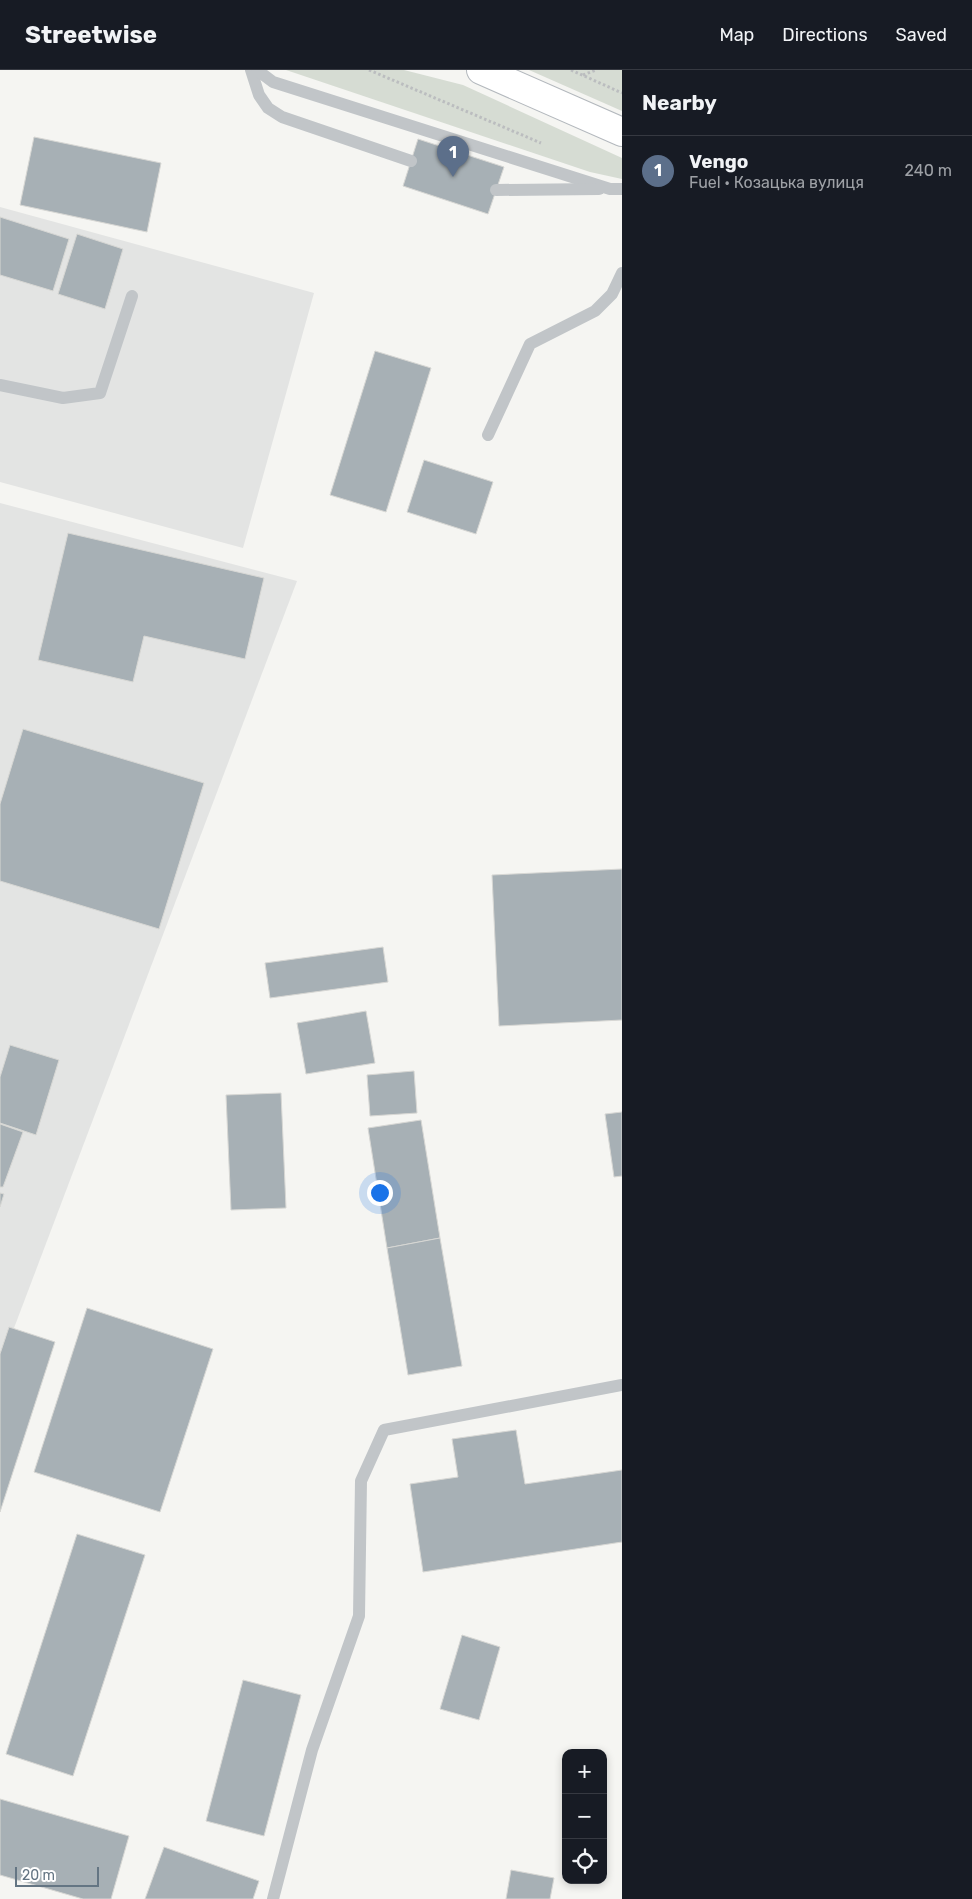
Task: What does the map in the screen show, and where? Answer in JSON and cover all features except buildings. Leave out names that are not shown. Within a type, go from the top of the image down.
[{"type":"main road","points":[[481,70],[622,132]]},
{"type":"lane","points":[[251,70],[259,95],[268,108],[282,117],[411,161]]},
{"type":"lane","points":[[257,70],[273,82],[616,189]]},
{"type":"lane","points":[[496,190],[616,189]]},
{"type":"lane","points":[[488,435],[530,344],[596,311],[612,294],[622,272]]},
{"type":"lane","points":[[0,385],[63,398],[100,393],[132,296]]},
{"type":"lane","points":[[273,1899],[312,1750],[359,1616],[361,1482],[384,1430],[622,1385]]},
{"type":"path","points":[[370,70],[550,147]]},
{"type":"path","points":[[571,70],[622,93]]},
{"type":"path","points":[[582,75],[596,70]]},
{"type":"shaded area","points":[[286,70],[404,70],[463,85],[622,158],[622,179],[590,172]]},
{"type":"shaded area","points":[[529,70],[622,70],[622,111]]},
{"type":"shaded area","points":[[0,207],[314,293],[243,548],[0,482]]},
{"type":"shaded area","points":[[0,503],[297,581],[0,1365]]},
{"type":"place","name":"Vengo","points":[[453,177]]}]
